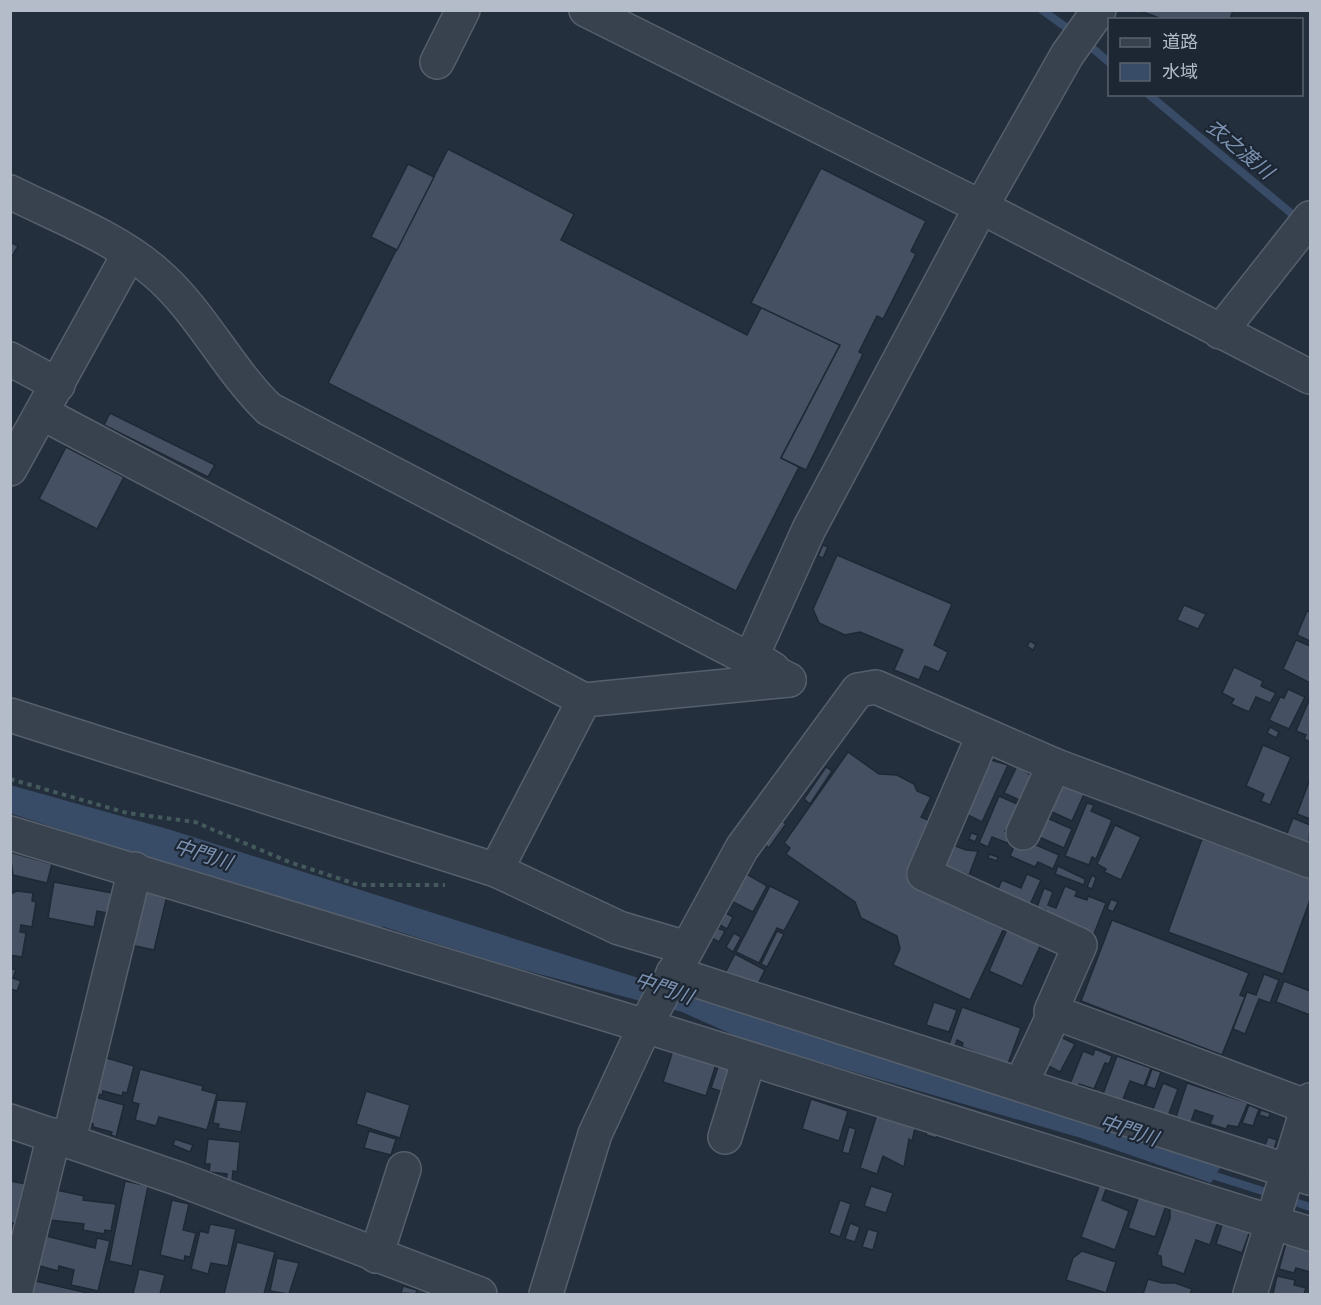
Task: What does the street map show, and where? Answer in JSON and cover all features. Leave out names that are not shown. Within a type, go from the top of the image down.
[{"type":"street","points":[[437,62],[463,10]]},
{"type":"street","points":[[586,10],[981,207],[1311,377]]},
{"type":"street","points":[[789,680],[752,656],[809,529],[981,207],[1067,55],[1097,12]]},
{"type":"street","points":[[10,192],[129,254],[154,271],[176,293],[245,386],[269,409],[789,680]]},
{"type":"street","points":[[1220,332],[1302,228]]},
{"type":"street","points":[[10,469],[129,254]]},
{"type":"street","points":[[10,359],[58,385]]},
{"type":"street","points":[[42,413],[584,700],[789,680]]},
{"type":"street","points":[[546,1294],[595,1134],[646,1024],[741,848],[858,690],[876,687],[983,736],[1054,765],[1311,861]]},
{"type":"street","points":[[496,870],[584,700]]},
{"type":"street","points":[[10,715],[496,870],[619,928],[680,961],[1021,1084],[1295,1174]]},
{"type":"street","points":[[983,736],[924,874],[1080,945],[1051,1011],[1309,1104],[1295,1174],[1273,1220],[1250,1294]]},
{"type":"street","points":[[1023,833],[1054,765]]},
{"type":"street","points":[[10,833],[646,1024],[952,1124],[1273,1220],[1311,1234]]},
{"type":"street","points":[[15,1294],[62,1138],[135,869]]},
{"type":"street","points":[[1021,1084],[1055,1012]]},
{"type":"street","points":[[725,1137],[749,1059]]},
{"type":"street","points":[[10,1121],[179,1179],[480,1294]]},
{"type":"street","points":[[376,1256],[404,1169]]},
{"type":"path","points":[[10,779],[128,813],[195,822],[289,862],[359,885],[447,885]]},
{"type":"water","points":[[10,785],[171,830],[1223,1163],[1211,1183],[1081,1138],[747,1041],[682,1012],[501,964],[11,809]]},
{"type":"building","points":[[1137,10],[1233,10],[1231,18],[1159,18]]},
{"type":"building","points":[[448,149],[574,214],[561,240],[747,335],[762,306],[840,345],[781,458],[799,467],[736,591],[328,383]]},
{"type":"building","points":[[408,164],[434,177],[397,250],[371,237]]},
{"type":"building","points":[[821,168],[926,221],[911,251],[916,254],[883,319],[877,316],[859,352],[863,354],[806,470],[781,458],[840,345],[751,303]]},
{"type":"building","points":[[10,242],[18,246],[10,260]]},
{"type":"building","points":[[110,413],[215,465],[208,477],[104,425]]},
{"type":"building","points":[[66,447],[124,477],[97,529],[39,499]]},
{"type":"building","points":[[823,545],[828,547],[823,558],[818,556]]},
{"type":"building","points":[[837,555],[952,604],[934,645],[948,652],[939,672],[925,666],[919,680],[894,670],[903,650],[860,632],[845,635],[819,623],[813,609]]},
{"type":"building","points":[[1184,605],[1206,614],[1198,629],[1177,620]]},
{"type":"building","points":[[1307,611],[1310,612],[1310,641],[1297,635]]},
{"type":"building","points":[[1296,640],[1310,646],[1310,683],[1283,669]]},
{"type":"building","points":[[1030,641],[1036,645],[1033,650],[1027,646]]},
{"type":"building","points":[[1234,667],[1263,681],[1261,686],[1276,693],[1270,703],[1256,697],[1249,712],[1231,704],[1234,699],[1222,693]]},
{"type":"building","points":[[1288,689],[1305,697],[1289,729],[1269,720],[1280,697],[1284,698]]},
{"type":"building","points":[[1310,698],[1310,742],[1304,739],[1306,735],[1296,731]]},
{"type":"building","points":[[1270,727],[1279,732],[1276,738],[1267,733]]},
{"type":"building","points":[[1263,745],[1291,757],[1270,805],[1261,801],[1264,794],[1246,786]]},
{"type":"building","points":[[848,752],[879,774],[897,775],[914,784],[917,791],[931,797],[921,817],[940,825],[911,885],[1004,928],[970,1000],[893,965],[900,949],[897,936],[861,918],[855,902],[786,854],[790,848],[784,843]]},
{"type":"building","points":[[984,758],[1008,765],[982,822],[960,811]]},
{"type":"building","points":[[1017,766],[1038,780],[1028,804],[1004,793]]},
{"type":"building","points":[[826,767],[832,771],[810,804],[804,799]]},
{"type":"building","points":[[1054,778],[1085,792],[1072,821],[1041,807]]},
{"type":"building","points":[[1310,779],[1310,819],[1297,814]]},
{"type":"building","points":[[999,796],[1026,808],[1016,833],[1007,829],[1005,831],[1011,834],[1007,843],[992,837],[988,847],[979,843]]},
{"type":"building","points":[[1087,803],[1094,805],[1091,811],[1112,820],[1096,859],[1092,857],[1089,865],[1065,856]]},
{"type":"building","points":[[1038,814],[1072,829],[1064,848],[1030,833]]},
{"type":"building","points":[[1293,818],[1310,825],[1309,845],[1286,836]]},
{"type":"building","points":[[780,819],[786,824],[769,848],[763,843]]},
{"type":"building","points":[[1115,825],[1141,837],[1121,880],[1104,872],[1106,869],[1097,864]]},
{"type":"building","points":[[971,833],[978,835],[975,842],[969,839]]},
{"type":"building","points":[[1018,837],[1059,855],[1053,869],[1038,862],[1035,867],[1010,856]]},
{"type":"building","points":[[1202,839],[1310,878],[1310,900],[1283,974],[1168,932]]},
{"type":"building","points":[[948,843],[966,850],[978,851],[969,875],[940,864]]},
{"type":"building","points":[[10,852],[52,864],[47,883],[13,875]]},
{"type":"building","points":[[989,854],[998,857],[997,861],[988,858]]},
{"type":"building","points":[[1058,866],[1085,879],[1084,885],[1055,874]]},
{"type":"building","points":[[743,872],[767,886],[753,912],[729,900]]},
{"type":"building","points":[[1027,874],[1041,880],[1029,907],[997,891],[1002,880],[1021,888]]},
{"type":"building","points":[[1092,875],[1096,878],[1092,889],[1087,887]]},
{"type":"building","points":[[54,882],[112,893],[108,913],[97,911],[94,927],[48,918]]},
{"type":"building","points":[[770,886],[800,901],[784,931],[777,928],[759,963],[736,952]]},
{"type":"building","points":[[1065,886],[1077,891],[1075,896],[1087,900],[1088,896],[1106,903],[1092,939],[1043,918],[1046,910],[1037,907],[1044,888],[1053,892],[1048,905],[1056,908]]},
{"type":"building","points":[[144,890],[167,896],[154,950],[131,945]]},
{"type":"building","points":[[17,891],[33,893],[32,901],[36,902],[32,927],[21,925],[20,932],[26,933],[22,957],[10,955],[10,894]]},
{"type":"building","points":[[1111,899],[1118,902],[1113,912],[1107,909]]},
{"type":"building","points":[[726,913],[733,917],[727,929],[720,925]]},
{"type":"building","points":[[1112,920],[1249,973],[1240,995],[1245,997],[1222,1055],[1081,1001]]},
{"type":"building","points":[[1008,927],[1042,942],[1022,986],[989,971]]},
{"type":"building","points":[[718,928],[725,931],[719,942],[712,938]]},
{"type":"building","points":[[777,931],[784,934],[767,967],[761,964]]},
{"type":"building","points":[[734,933],[741,937],[733,952],[726,947]]},
{"type":"building","points":[[735,954],[765,970],[754,992],[723,977]]},
{"type":"building","points":[[10,968],[16,970],[13,978],[21,981],[17,991],[10,989]]},
{"type":"building","points":[[1264,974],[1279,980],[1270,1003],[1259,999],[1245,1034],[1233,1029],[1247,992],[1256,995]]},
{"type":"building","points":[[1284,981],[1310,991],[1310,1015],[1276,1002]]},
{"type":"building","points":[[934,1002],[957,1010],[949,1032],[926,1025]]},
{"type":"building","points":[[962,1007],[1021,1028],[1008,1064],[962,1047],[963,1043],[957,1040],[954,1049],[948,1047]]},
{"type":"building","points":[[1055,1034],[1075,1044],[1060,1072],[1041,1062]]},
{"type":"building","points":[[674,1047],[717,1061],[706,1096],[663,1082]]},
{"type":"building","points":[[1095,1049],[1112,1056],[1109,1064],[1105,1063],[1094,1089],[1079,1084],[1076,1092],[1068,1089],[1083,1051],[1093,1055]]},
{"type":"building","points":[[1117,1056],[1151,1068],[1144,1086],[1130,1081],[1122,1102],[1100,1102]]},
{"type":"building","points":[[103,1057],[134,1066],[127,1093],[123,1092],[122,1096],[103,1091],[102,1095],[93,1093]]},
{"type":"building","points":[[719,1064],[734,1069],[726,1093],[711,1088]]},
{"type":"building","points":[[140,1069],[203,1086],[202,1090],[217,1094],[207,1130],[159,1117],[156,1126],[135,1120],[139,1104],[132,1102]]},
{"type":"building","points":[[1152,1069],[1161,1072],[1155,1089],[1146,1086]]},
{"type":"building","points":[[1163,1083],[1178,1089],[1166,1122],[1150,1117]]},
{"type":"building","points":[[1187,1083],[1248,1103],[1238,1127],[1228,1125],[1226,1129],[1210,1124],[1213,1116],[1195,1110],[1191,1122],[1176,1117]]},
{"type":"building","points":[[366,1091],[410,1105],[400,1138],[356,1124]]},
{"type":"building","points":[[95,1097],[124,1105],[116,1137],[111,1135],[112,1132],[93,1127],[93,1124],[88,1122]]},
{"type":"building","points":[[811,1099],[848,1111],[839,1141],[802,1129]]},
{"type":"building","points":[[217,1100],[247,1102],[241,1132],[218,1128],[219,1124],[213,1123]]},
{"type":"building","points":[[1249,1105],[1259,1109],[1253,1126],[1242,1123]]},
{"type":"building","points":[[1261,1110],[1270,1113],[1269,1118],[1259,1115]]},
{"type":"building","points":[[878,1111],[916,1124],[912,1141],[909,1139],[904,1167],[883,1156],[877,1174],[860,1168]]},
{"type":"building","points":[[929,1126],[939,1129],[936,1138],[926,1135]]},
{"type":"building","points":[[849,1127],[856,1129],[849,1154],[842,1152]]},
{"type":"building","points":[[369,1131],[396,1139],[391,1155],[364,1148]]},
{"type":"building","points":[[1268,1137],[1277,1140],[1272,1155],[1263,1151]]},
{"type":"building","points":[[175,1139],[193,1145],[190,1152],[173,1145]]},
{"type":"building","points":[[208,1139],[240,1142],[237,1172],[233,1171],[232,1182],[226,1182],[227,1174],[209,1172],[210,1164],[205,1164]]},
{"type":"building","points":[[1102,1178],[1109,1181],[1102,1200],[1129,1211],[1115,1250],[1081,1237]]},
{"type":"building","points":[[10,1181],[26,1184],[16,1224],[10,1222]]},
{"type":"building","points":[[125,1181],[148,1186],[132,1266],[109,1261]]},
{"type":"building","points":[[871,1186],[893,1193],[886,1213],[864,1206]]},
{"type":"building","points":[[52,1189],[84,1196],[83,1200],[116,1204],[111,1231],[105,1230],[104,1234],[83,1230],[84,1224],[50,1220]]},
{"type":"building","points":[[1141,1190],[1168,1200],[1155,1237],[1128,1228]]},
{"type":"building","points":[[172,1200],[189,1204],[183,1230],[196,1233],[190,1257],[185,1256],[184,1261],[160,1255]]},
{"type":"building","points":[[840,1200],[851,1204],[840,1237],[829,1233]]},
{"type":"building","points":[[1170,1205],[1219,1218],[1210,1245],[1196,1240],[1184,1274],[1162,1266],[1161,1256],[1157,1255],[1170,1218]]},
{"type":"building","points":[[1224,1219],[1251,1228],[1242,1253],[1216,1244]]},
{"type":"building","points":[[850,1223],[860,1227],[855,1242],[845,1239]]},
{"type":"building","points":[[210,1224],[236,1229],[228,1266],[211,1263],[208,1274],[191,1269],[200,1231],[208,1233]]},
{"type":"building","points":[[868,1229],[878,1232],[873,1250],[862,1247]]},
{"type":"building","points":[[42,1235],[95,1248],[97,1238],[110,1241],[98,1291],[71,1285],[74,1270],[59,1266],[58,1271],[40,1266],[38,1275],[32,1274]]},
{"type":"building","points":[[1287,1240],[1310,1247],[1310,1272],[1296,1268],[1294,1273],[1279,1269]]},
{"type":"building","points":[[237,1242],[275,1252],[264,1294],[224,1294]]},
{"type":"building","points":[[1082,1251],[1116,1262],[1106,1293],[1066,1280],[1073,1258]]},
{"type":"building","points":[[277,1258],[299,1263],[289,1294],[270,1291]]},
{"type":"building","points":[[139,1269],[165,1275],[160,1294],[133,1294]]},
{"type":"building","points":[[1277,1276],[1295,1280],[1294,1285],[1306,1288],[1304,1294],[1273,1294]]},
{"type":"building","points":[[1148,1279],[1162,1283],[1175,1283],[1192,1289],[1190,1294],[1143,1294]]},
{"type":"building","points":[[31,1280],[92,1294],[27,1294]]},
{"type":"building","points":[[403,1286],[417,1290],[416,1293],[421,1294],[401,1293]]},
{"type":"waterway","name":"衣之渡川","points":[[1042,10],[1074,33]]},
{"type":"waterway","name":"衣之渡川","points":[[1085,42],[1108,61]]},
{"type":"waterway","name":"衣之渡川","points":[[1150,96],[1298,219]]},
{"type":"waterway","name":"中門川","points":[[10,809],[378,928]]},
{"type":"waterway","name":"中門川","points":[[1206,1173],[1272,1194]]},
{"type":"waterway","name":"中門川","points":[[1286,1199],[1310,1207]]}]
